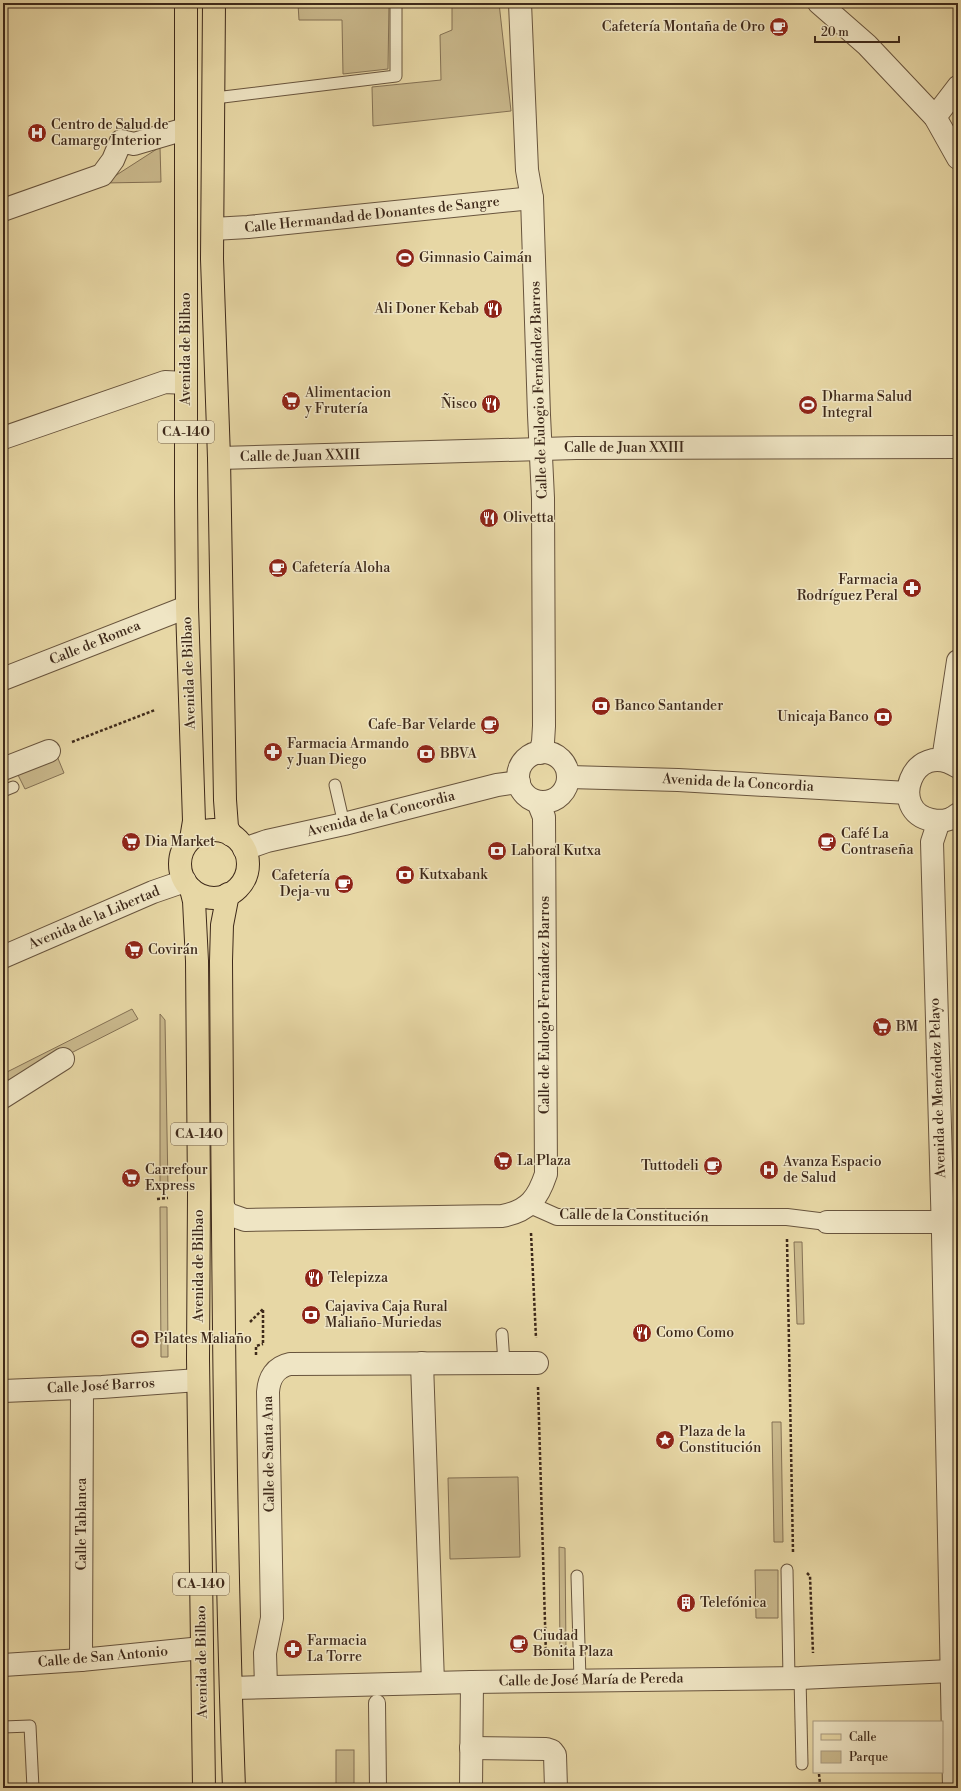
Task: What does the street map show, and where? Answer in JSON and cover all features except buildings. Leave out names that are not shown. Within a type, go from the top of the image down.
[{"type":"main road","name":"Avenida de Bilbao","points":[[186,3],[185,129],[187,607],[194,821],[191,839]]},
{"type":"main road","name":"Avenida de Bilbao","points":[[214,3],[213,229],[225,806],[227,827],[238,842]]},
{"type":"main road","points":[[191,839],[200,833],[214,830],[225,832],[238,842]]},
{"type":"main road","name":"CA-140","points":[[188,885],[180,863],[183,850],[191,839]]},
{"type":"main road","name":"CA-140","points":[[228,894],[238,887],[246,874],[248,862],[238,842]]},
{"type":"main road","name":"Avenida de Bilbao","points":[[188,885],[194,901],[197,961],[199,1193],[198,1380],[204,1788]]},
{"type":"main road","points":[[188,885],[198,893],[212,897],[228,894]]},
{"type":"main road","name":"Avenida de Bilbao","points":[[228,894],[222,926],[221,961],[222,1207],[230,1688],[234,1788]]},
{"type":"street","name":"Calle de Eulogio Fernández Barros","points":[[520,3],[527,170],[532,198],[544,498],[544,726],[543,742],[540,753]]},
{"type":"street","points":[[819,3],[867,45],[935,117],[958,158]]},
{"type":"street","points":[[935,117],[958,87]]},
{"type":"street","points":[[3,210],[102,175],[112,160],[120,141],[134,144],[185,129]]},
{"type":"street","name":"Calle Hermandad de Donantes de Sangre","points":[[213,229],[248,228],[532,198]]},
{"type":"street","points":[[3,438],[165,382],[186,383]]},
{"type":"street","name":"Calle de Juan XXIII","points":[[218,458],[541,449],[958,446]]},
{"type":"street","name":"Calle de Romea","points":[[3,679],[187,607]]},
{"type":"street","points":[[953,816],[922,816],[910,802],[908,785],[916,769],[923,764],[932,761],[950,764],[958,661]]},
{"type":"street","points":[[6,783],[50,751]]},
{"type":"street","points":[[548,753],[556,756],[565,765],[569,777],[565,791],[560,796],[553,801],[538,802],[528,797],[520,788],[518,774],[523,763],[532,755],[548,753]]},
{"type":"street","name":"Avenida de la Concordia","points":[[569,777],[678,780],[908,793]]},
{"type":"street","name":"Avenida de la Concordia","points":[[238,842],[267,841],[344,824],[497,785],[519,782]]},
{"type":"street","name":"Calle de Eulogio Fernández Barros","points":[[530,1205],[541,1190],[546,1174],[544,817],[538,802]]},
{"type":"street","name":"Avenida de Menéndez Pelayo","points":[[953,816],[932,842],[950,1222],[954,1788]]},
{"type":"street","name":"Avenida de la Libertad","points":[[3,957],[153,892],[188,885]]},
{"type":"street","points":[[3,1097],[63,1059]]},
{"type":"street","points":[[222,1207],[228,1214],[244,1220],[502,1216],[521,1211],[530,1205]]},
{"type":"street","name":"Calle de la Constitución","points":[[530,1205],[557,1217],[786,1217],[827,1222],[950,1222]]},
{"type":"street","points":[[422,1363],[433,1682]]},
{"type":"street","name":"Calle de Santa Ana","points":[[266,1687],[265,1653],[272,1618],[268,1392],[272,1376],[277,1369],[290,1364],[537,1364]]},
{"type":"street","name":"Calle José Barros","points":[[3,1391],[82,1388],[198,1380]]},
{"type":"street","name":"Calle Tablanca","points":[[81,1660],[82,1388]]},
{"type":"street","name":"Calle de San Antonio","points":[[3,1665],[81,1660],[202,1648]]},
{"type":"street","name":"Calle de José María de Pereda","points":[[230,1688],[433,1682],[801,1678],[952,1671]]},
{"type":"street","points":[[471,1788],[472,1682]]},
{"type":"street","points":[[376,1703],[378,1788]]},
{"type":"street","points":[[471,1748],[546,1749],[552,1751],[554,1756],[556,1788]]},
{"type":"lane","points":[[214,98],[396,76],[396,3]]},
{"type":"lane","points":[[335,784],[344,824]]},
{"type":"lane","points":[[502,1334],[504,1363]]},
{"type":"lane","points":[[787,1570],[801,1678],[802,1764]]},
{"type":"lane","points":[[577,1576],[580,1680]]},
{"type":"lane","points":[[3,1727],[30,1726],[33,1788]]},
{"type":"path","points":[[50,751],[155,710]]},
{"type":"path","points":[[157,1199],[168,1198]]},
{"type":"path","points":[[530,1205],[537,1364],[546,1657]]},
{"type":"path","points":[[786,1217],[793,1559]]},
{"type":"path","points":[[263,1309],[263,1338]]},
{"type":"path","points":[[256,1359],[256,1346],[263,1344]]},
{"type":"path","points":[[801,1678],[810,1576],[804,1570]]},
{"type":"path","points":[[819,1773],[820,1784]]},
{"type":"green space","points":[[325,3],[389,3],[388,69],[343,74],[342,20],[299,20],[298,4],[325,5]]},
{"type":"green space","points":[[452,3],[499,3],[511,111],[373,126],[372,87],[441,80],[440,35],[452,30]]},
{"type":"green space","points":[[160,147],[161,182],[104,183]]},
{"type":"green space","points":[[57,756],[64,773],[25,789],[17,773]]},
{"type":"green space","points":[[132,1009],[138,1019],[10,1084],[5,1073]]},
{"type":"green space","points":[[160,1014],[165,1020],[168,1188],[160,1188]]},
{"type":"green space","points":[[160,1207],[167,1207],[168,1357],[161,1357]]},
{"type":"green space","points":[[794,1242],[802,1242],[804,1324],[797,1324]]},
{"type":"green space","points":[[772,1422],[781,1422],[783,1542],[774,1542]]},
{"type":"green space","points":[[518,1477],[520,1557],[450,1559],[448,1478]]},
{"type":"green space","points":[[559,1547],[565,1548],[566,1652],[560,1651]]},
{"type":"green space","points":[[755,1570],[778,1570],[778,1618],[756,1618]]},
{"type":"green space","points":[[336,1750],[354,1750],[354,1788],[336,1788]]},
{"type":"place","name":"Cafetería Montaña de Oro","points":[[779,27]]},
{"type":"place","name":"Centro de Salud de Camargo Interior","points":[[37,133]]},
{"type":"place","name":"Gimnasio Caimán","points":[[405,258]]},
{"type":"place","name":"Ali Doner Kebab","points":[[493,309]]},
{"type":"place","name":"Alimentacion y Frutería","points":[[291,401]]},
{"type":"place","name":"Ñisco","points":[[491,404]]},
{"type":"place","name":"Dharma Salud Integral","points":[[808,405]]},
{"type":"place","name":"Olivetta","points":[[489,518]]},
{"type":"place","name":"Cafetería Aloha","points":[[278,568]]},
{"type":"place","name":"Farmacia Rodríguez Peral","points":[[912,588]]},
{"type":"place","name":"Banco Santander","points":[[601,706]]},
{"type":"place","name":"Unicaja Banco","points":[[883,717]]},
{"type":"place","name":"Cafe-Bar Velarde","points":[[490,725]]},
{"type":"place","name":"Farmacia Armando y Juan Diego","points":[[273,752]]},
{"type":"place","name":"BBVA","points":[[426,754]]},
{"type":"place","name":"Dia Market","points":[[131,842]]},
{"type":"place","name":"Café La Contraseña","points":[[827,842]]},
{"type":"place","name":"Laboral Kutxa","points":[[497,851]]},
{"type":"place","name":"Kutxabank","points":[[405,875]]},
{"type":"place","name":"Cafetería Deja-vu","points":[[344,884]]},
{"type":"place","name":"Covirán","points":[[134,950]]},
{"type":"place","name":"BM","points":[[882,1027]]},
{"type":"place","name":"La Plaza","points":[[503,1161]]},
{"type":"place","name":"Tuttodeli","points":[[713,1166]]},
{"type":"place","name":"Avanza Espacio de Salud","points":[[769,1170]]},
{"type":"place","name":"Carrefour Express","points":[[131,1178]]},
{"type":"place","name":"Telepizza","points":[[314,1278]]},
{"type":"place","name":"Cajaviva Caja Rural Maliaño-Muriedas","points":[[311,1315]]},
{"type":"place","name":"Como Como","points":[[642,1333]]},
{"type":"place","name":"Pilates Maliaño","points":[[140,1339]]},
{"type":"place","name":"Plaza de la Constitución","points":[[665,1440]]},
{"type":"place","name":"Telefónica","points":[[686,1603]]},
{"type":"place","name":"Ciudad Bonita Plaza","points":[[519,1644]]},
{"type":"place","name":"Farmacia La Torre","points":[[293,1649]]}]
